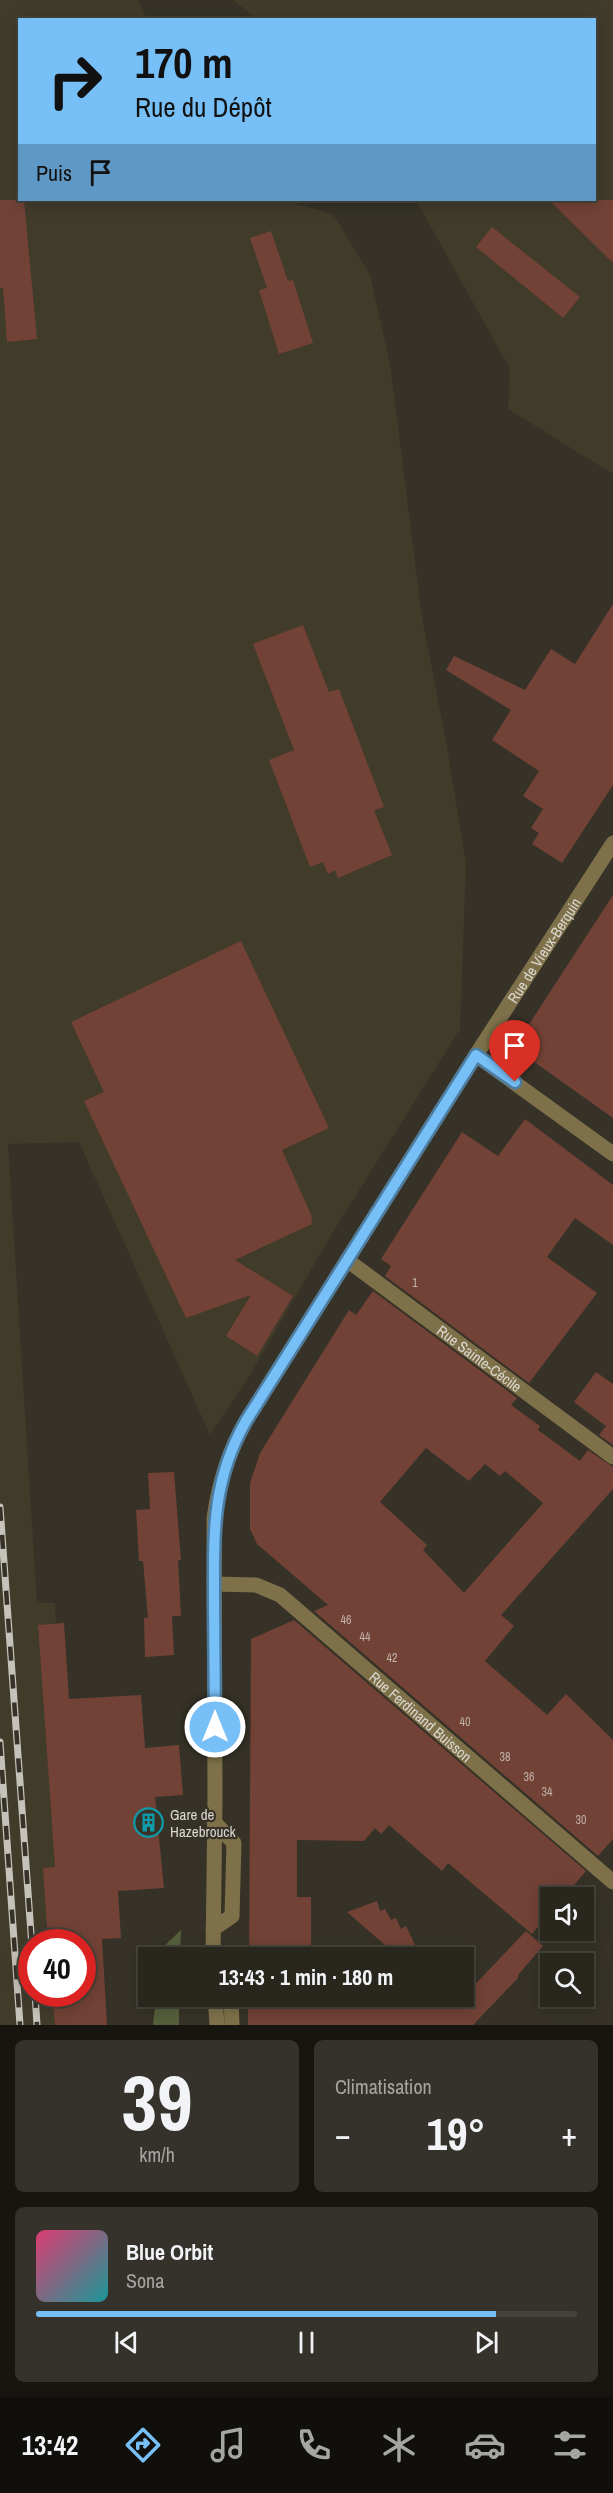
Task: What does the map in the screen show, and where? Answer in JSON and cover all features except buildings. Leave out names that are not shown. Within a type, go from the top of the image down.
[{"type":"street","name":"Rue de Vieux-Berquin","points":[[213,1947],[214,1518],[220,1482],[230,1451],[246,1421],[476,1055],[613,843]]},
{"type":"street","points":[[476,1055],[613,1154]]},
{"type":"street","name":"Rue Sainte-Cécile","points":[[347,1260],[613,1457]]},
{"type":"street","name":"Rue Ferdinand Buisson","points":[[214,1584],[256,1585],[280,1595],[613,1882]]},
{"type":"street","points":[[216,2007],[217,2025]]},
{"type":"street","points":[[231,2007],[232,2025]]},
{"type":"shaded area","points":[[0,0],[138,0],[146,18],[18,18],[18,201],[285,201],[333,214],[370,275],[390,363],[422,617],[466,863],[460,1029],[333,1232],[247,1380],[210,1435],[79,1142],[8,1144],[37,1603],[55,1603],[56,1624],[38,1625],[60,1929],[18,1929],[18,2007],[66,2007],[67,2025],[0,2025]]},
{"type":"shaded area","points":[[233,0],[613,0],[613,474],[508,409],[510,369],[417,201],[596,201],[596,18],[256,18]]},
{"type":"green space","points":[[181,1930],[180,1947],[163,1947]]},
{"type":"green space","points":[[155,2007],[179,2007],[179,2025],[153,2025]]},
{"type":"railway","points":[[0,1507],[31,1929]]},
{"type":"railway","points":[[0,1742],[20,2025]]},
{"type":"railway","points":[[36,2007],[37,2025]]},
{"type":"place","name":"Gare de Hazebrouck","points":[[149,1823]]},
{"type":"route","points":[[215,1727],[214,1518],[220,1482],[230,1451],[246,1421],[476,1055],[515,1082]]}]
